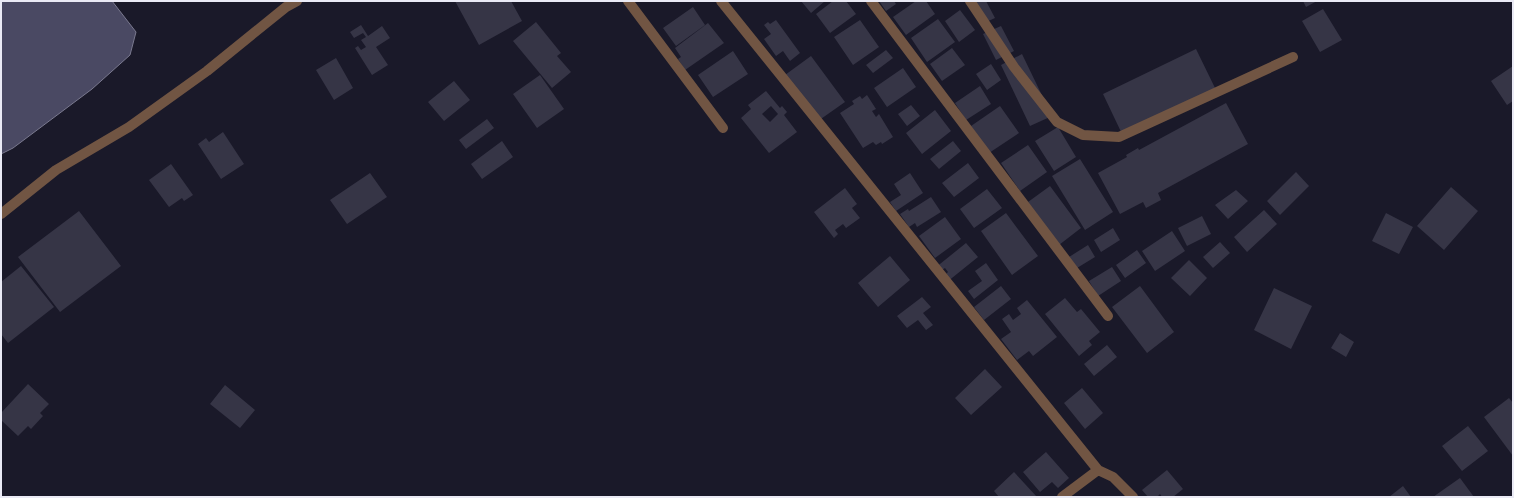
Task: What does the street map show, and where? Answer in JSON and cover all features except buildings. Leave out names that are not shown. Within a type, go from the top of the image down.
[{"type":"street","points":[[1,214],[56,170],[142,118],[206,71],[286,7],[297,1]]},
{"type":"street","points":[[628,1],[722,128]]},
{"type":"street","points":[[721,1],[1098,470],[1113,477],[1132,497]]},
{"type":"street","points":[[871,1],[1108,316]]},
{"type":"street","points":[[970,1],[1014,67],[1057,122],[1083,135],[1119,137],[1294,57]]},
{"type":"street","points":[[1062,497],[1098,470]]},
{"type":"water","points":[[1,1],[112,1],[136,32],[130,55],[92,89],[13,148],[1,154]]}]
